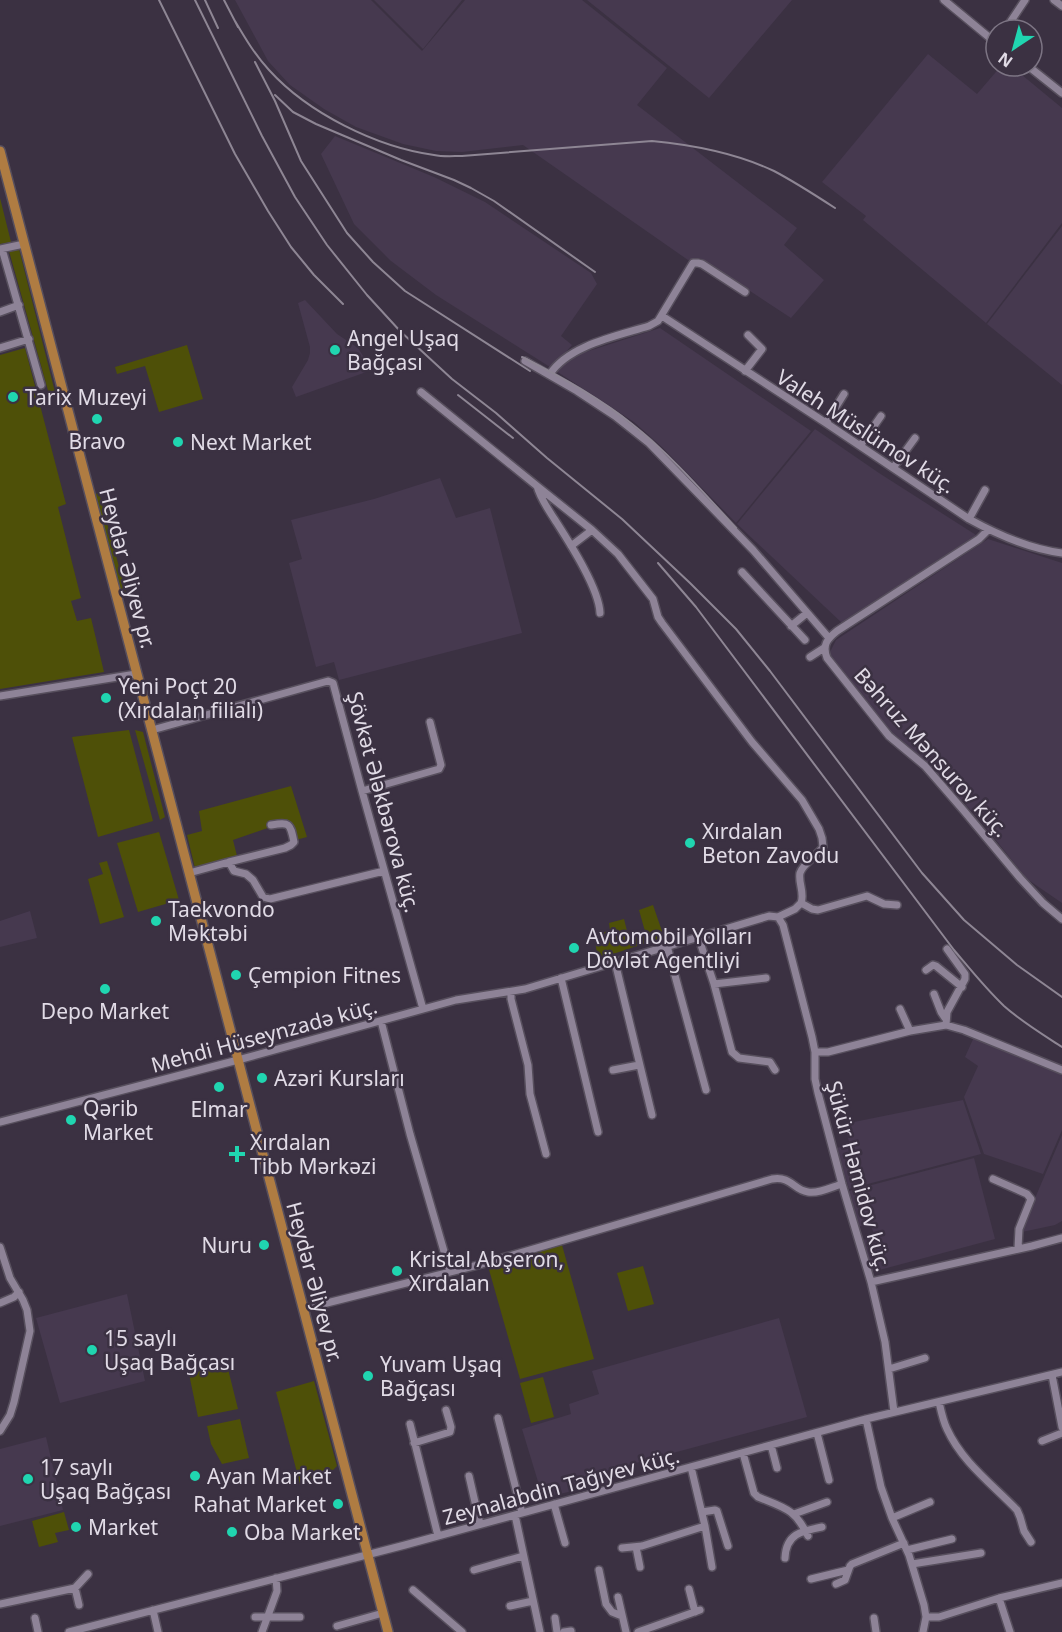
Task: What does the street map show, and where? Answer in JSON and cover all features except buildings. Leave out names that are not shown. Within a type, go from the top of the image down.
[{"type":"main road","name":"Heydər Əliyev pr.","points":[[0,151],[388,1632]]},
{"type":"street","points":[[945,0],[984,33]]},
{"type":"street","points":[[1013,18],[1025,0]]},
{"type":"street","points":[[1054,0],[1062,6]]},
{"type":"street","points":[[1043,78],[1062,93]]},
{"type":"street","points":[[24,244],[1,249],[41,385]]},
{"type":"street","points":[[550,374],[568,355],[654,323],[662,316],[691,265],[696,262],[745,292]]},
{"type":"street","points":[[0,312],[19,304]]},
{"type":"street","name":"Valeh Müslümov küç.","points":[[662,316],[969,519],[988,530],[1040,549],[1062,553]]},
{"type":"street","points":[[745,371],[762,350],[748,335]]},
{"type":"street","points":[[0,348],[29,339]]},
{"type":"street","points":[[525,361],[550,374],[615,416],[649,443],[753,550],[829,638]]},
{"type":"street","points":[[421,392],[592,530],[618,554],[653,599],[662,623],[752,742],[797,794],[819,829],[823,847],[800,874],[803,894],[801,903],[795,909],[778,917]]},
{"type":"street","points":[[826,423],[844,394]]},
{"type":"street","points":[[860,446],[881,416]]},
{"type":"street","points":[[893,468],[915,438]]},
{"type":"street","points":[[537,486],[540,496],[572,546],[595,591],[600,605],[600,614]]},
{"type":"street","points":[[969,519],[985,490]]},
{"type":"street","points":[[572,546],[592,530]]},
{"type":"street","points":[[810,657],[824,648],[829,638],[837,631],[979,539],[988,530]]},
{"type":"street","points":[[742,572],[805,640]]},
{"type":"street","points":[[791,626],[807,613]]},
{"type":"street","name":"Bəhruz Mənsurov küç.","points":[[824,648],[826,658],[889,736],[925,766],[1020,878],[1043,903],[1062,919]]},
{"type":"street","points":[[0,696],[136,674]]},
{"type":"street","name":"Şövkət Ələkbərova küç.","points":[[152,730],[331,681],[335,685],[423,1009]]},
{"type":"street","points":[[362,791],[438,769],[441,765],[430,722]]},
{"type":"street","points":[[189,873],[285,848],[294,842],[291,827],[288,824],[271,825]]},
{"type":"street","points":[[229,862],[234,871],[246,874],[253,880],[263,897],[270,898],[384,871]]},
{"type":"street","points":[[801,903],[818,910],[867,896],[884,904],[897,905]]},
{"type":"street","name":"Mehdi Hüseynzadə küç.","points":[[0,1122],[456,1000],[511,992],[769,916],[778,917]]},
{"type":"street","name":"Şükür Həmidov küç.","points":[[778,917],[783,925],[812,1036],[818,1093],[871,1282],[885,1342],[894,1412]]},
{"type":"street","points":[[698,936],[714,984],[732,1052],[739,1058],[770,1062],[775,1070]]},
{"type":"street","points":[[668,946],[706,1090]]},
{"type":"street","points":[[945,1021],[947,1012],[965,979],[947,949]]},
{"type":"street","points":[[615,962],[651,1114]]},
{"type":"street","points":[[926,970],[936,966],[962,987]]},
{"type":"street","points":[[561,978],[598,1132]]},
{"type":"street","points":[[714,984],[766,978]]},
{"type":"street","points":[[511,992],[528,1065],[530,1094],[546,1154]]},
{"type":"street","points":[[934,994],[945,1021],[1062,1071]]},
{"type":"street","points":[[900,1009],[910,1031]]},
{"type":"street","points":[[381,1021],[410,1134],[450,1272]]},
{"type":"street","points":[[815,1052],[828,1052],[945,1021]]},
{"type":"street","points":[[613,1070],[639,1065]]},
{"type":"street","points":[[303,1310],[450,1272],[772,1179],[785,1178],[804,1191],[810,1192],[842,1184]]},
{"type":"street","points":[[993,1179],[1027,1194],[1031,1199],[1019,1229],[1018,1248]]},
{"type":"street","points":[[871,1282],[1062,1238]]},
{"type":"street","points":[[0,1247],[10,1278],[27,1310],[29,1323],[29,1338],[14,1402],[10,1415],[0,1431]]},
{"type":"street","points":[[0,1303],[14,1297],[19,1292]]},
{"type":"street","points":[[889,1370],[925,1358]]},
{"type":"street","name":"Zeynalabdin Tağıyev küç.","points":[[69,1632],[92,1629],[153,1610],[368,1555],[866,1419],[1062,1372]]},
{"type":"street","points":[[1052,1375],[1062,1427]]},
{"type":"street","points":[[939,1402],[945,1425],[954,1440],[976,1470],[1017,1510],[1023,1531],[1031,1542]]},
{"type":"street","points":[[414,1443],[450,1432],[447,1410]]},
{"type":"street","points":[[498,1418],[519,1514],[523,1556],[540,1632]]},
{"type":"street","points":[[866,1419],[881,1487],[912,1564],[926,1617],[923,1632]]},
{"type":"street","points":[[410,1424],[438,1536]]},
{"type":"street","points":[[817,1433],[828,1480]]},
{"type":"street","points":[[1042,1441],[1062,1433]]},
{"type":"street","points":[[771,1445],[777,1468]]},
{"type":"street","points":[[743,1453],[754,1493],[794,1514],[807,1533]]},
{"type":"street","points":[[691,1467],[712,1567]]},
{"type":"street","points":[[469,1476],[480,1524]]},
{"type":"street","points":[[794,1514],[827,1502]]},
{"type":"street","points":[[892,1518],[930,1502]]},
{"type":"street","points":[[554,1504],[565,1543]]},
{"type":"street","points":[[702,1512],[717,1511],[728,1546]]},
{"type":"street","points":[[622,1548],[636,1547],[705,1526]]},
{"type":"street","points":[[785,1558],[790,1540],[822,1527]]},
{"type":"street","points":[[836,1584],[845,1580],[852,1564],[906,1546],[952,1539]]},
{"type":"street","points":[[636,1547],[640,1567]]},
{"type":"street","points":[[912,1564],[981,1553]]},
{"type":"street","points":[[474,1570],[523,1556]]},
{"type":"street","points":[[600,1570],[606,1604],[612,1612],[622,1616]]},
{"type":"street","points":[[811,1579],[848,1570]]},
{"type":"street","points":[[0,1604],[75,1587],[88,1574]]},
{"type":"street","points":[[262,1632],[277,1591],[276,1578]]},
{"type":"street","points":[[926,1617],[939,1617],[999,1598],[1062,1583]]},
{"type":"street","points":[[75,1587],[79,1605]]},
{"type":"street","points":[[638,1632],[698,1611],[689,1589]]},
{"type":"street","points":[[413,1590],[462,1632]]},
{"type":"street","points":[[618,1597],[626,1632]]},
{"type":"street","points":[[999,1598],[1010,1632]]},
{"type":"street","points":[[510,1606],[533,1600]]},
{"type":"street","points":[[153,1610],[158,1632]]},
{"type":"street","points":[[338,1626],[383,1613]]},
{"type":"street","points":[[255,1617],[300,1617]]},
{"type":"street","points":[[35,1618],[38,1632]]},
{"type":"street","points":[[555,1618],[557,1632]]},
{"type":"street","points":[[874,1618],[876,1632]]},
{"type":"shaded area","points":[[235,0],[371,0],[422,51],[465,0],[582,0],[667,68],[637,105],[797,228],[784,245],[824,280],[791,318],[700,258],[688,260],[523,145],[462,152],[436,151],[403,144],[356,127],[324,109],[290,85],[268,61]]},
{"type":"shaded area","points":[[374,0],[462,0],[423,49]]},
{"type":"shaded area","points":[[587,0],[792,0],[709,98]]},
{"type":"shaded area","points":[[928,54],[977,94],[991,78],[1026,78],[1062,108],[1062,223],[986,323],[863,220],[866,216],[822,182]]},
{"type":"shaded area","points":[[335,136],[434,177],[485,202],[591,273],[597,284],[561,336],[572,345],[566,352],[550,367],[436,295],[391,261],[354,224],[321,154]]},
{"type":"shaded area","points":[[0,198],[11,242],[0,244]]},
{"type":"shaded area","points":[[1062,226],[1062,385],[987,324]]},
{"type":"shaded area","points":[[19,249],[55,392],[49,394],[9,251]]},
{"type":"shaded area","name":"Angel Uşaq Bağçası","points":[[305,300],[337,334],[358,348],[372,370],[296,397],[292,387],[310,353],[298,303]]},
{"type":"shaded area","points":[[660,328],[811,431],[736,523],[663,448],[634,422],[556,371],[570,357]]},
{"type":"shaded area","points":[[187,345],[203,399],[159,412],[145,366],[117,374],[115,367]]},
{"type":"shaded area","points":[[25,348],[66,504],[58,507],[81,598],[71,601],[77,621],[91,618],[104,672],[0,689],[0,355]]},
{"type":"shaded area","points":[[815,429],[976,535],[842,623],[737,524]]},
{"type":"shaded area","points":[[440,478],[456,518],[490,508],[522,633],[339,680],[334,662],[316,667],[289,563],[302,559],[291,520],[374,499]]},
{"type":"shaded area","points":[[99,493],[126,593],[122,594],[95,494]]},
{"type":"shaded area","points":[[988,539],[1062,563],[1062,903],[1027,879],[979,819],[920,756],[894,736],[829,654],[836,640]]},
{"type":"shaded area","points":[[129,730],[153,821],[98,837],[72,737]]},
{"type":"shaded area","points":[[135,730],[143,732],[165,817],[160,820]]},
{"type":"shaded area","points":[[291,786],[307,837],[292,841],[285,822],[233,840],[237,856],[195,868],[187,835],[202,831],[199,811]]},
{"type":"shaded area","points":[[159,832],[179,900],[138,912],[117,843]]},
{"type":"shaded area","points":[[107,861],[124,917],[100,924],[88,879],[103,874],[99,863]]},
{"type":"shaded area","points":[[653,905],[664,937],[598,959],[594,936],[610,930],[609,923],[624,919],[629,939],[646,935],[639,910]]},
{"type":"shaded area","points":[[30,911],[37,938],[0,947],[0,921]]},
{"type":"shaded area","points":[[974,1037],[1062,1075],[1062,1130],[1043,1174],[984,1154],[964,1097],[978,1066],[965,1057]]},
{"type":"shaded area","points":[[963,1100],[981,1154],[849,1189],[836,1148],[850,1145],[844,1124]]},
{"type":"shaded area","points":[[1062,1135],[1062,1221],[1055,1225],[1022,1232],[1021,1231]]},
{"type":"shaded area","points":[[974,1158],[995,1239],[872,1272],[863,1240],[874,1236],[873,1231],[871,1227],[858,1226],[849,1191]]},
{"type":"shaded area","points":[[562,1245],[594,1359],[520,1379],[488,1266]]},
{"type":"shaded area","points":[[643,1266],[654,1304],[628,1311],[617,1273]]},
{"type":"shaded area","name":"15 saylı Uşaq Bağçası","points":[[127,1294],[145,1381],[60,1403],[36,1318]]},
{"type":"shaded area","points":[[779,1318],[807,1417],[606,1471],[610,1482],[543,1498],[522,1429],[571,1414],[569,1404],[599,1394],[592,1371]]},
{"type":"shaded area","points":[[227,1365],[238,1409],[198,1417],[189,1374]]},
{"type":"shaded area","points":[[543,1377],[554,1417],[531,1423],[520,1383]]},
{"type":"shaded area","points":[[314,1381],[337,1466],[324,1479],[300,1484],[276,1392]]},
{"type":"shaded area","points":[[240,1419],[249,1458],[222,1464],[211,1444],[207,1426]]},
{"type":"shaded area","name":"17 saylı Uşaq Bağçası","points":[[46,1437],[63,1510],[0,1526],[0,1449]]},
{"type":"shaded area","points":[[64,1512],[69,1530],[55,1533],[58,1542],[39,1547],[32,1521]]},
{"type":"railway","points":[[159,0],[235,154],[268,211],[291,247],[314,275],[343,304]]},
{"type":"railway","points":[[195,0],[262,136],[295,197],[327,245],[367,295],[400,331],[452,379],[622,519],[736,629],[922,873],[964,920],[1017,965],[1062,997]]},
{"type":"railway","points":[[205,0],[218,28]]},
{"type":"railway","points":[[224,0],[238,27]]},
{"type":"railway","points":[[235,21],[250,46],[285,86],[323,114],[344,126],[389,144],[437,156],[652,141],[683,145],[730,155],[760,165],[790,180],[835,208]]},
{"type":"railway","points":[[255,62],[301,161],[347,233],[373,262],[405,291],[530,371]]},
{"type":"railway","points":[[275,95],[293,112],[316,124],[471,188],[494,201],[595,272]]},
{"type":"railway","points":[[522,357],[606,405],[632,424],[673,461],[736,528]]},
{"type":"railway","points":[[458,395],[513,438]]},
{"type":"railway","points":[[658,563],[696,607],[954,950],[984,986],[1025,1023],[1062,1047]]},
{"type":"place","name":"Angel Uşaq Bağçası","points":[[335,350]]},
{"type":"place","name":"Tarix Muzeyi","points":[[13,397]]},
{"type":"place","name":"Bravo","points":[[97,419]]},
{"type":"place","name":"Next Market","points":[[178,442]]},
{"type":"place","name":"Yeni Poçt 20 (Xırdalan filialı)","points":[[106,698]]},
{"type":"place","name":"Xırdalan Beton Zavodu","points":[[690,843]]},
{"type":"place","name":"Taekvondo Məktəbi","points":[[156,921]]},
{"type":"place","name":"Avtomobil Yolları Dövlət Agentliyi","points":[[574,948]]},
{"type":"place","name":"Çempion Fitnes","points":[[236,975]]},
{"type":"place","name":"Depo Market","points":[[105,989]]},
{"type":"place","name":"Azəri Kursları","points":[[262,1078]]},
{"type":"place","name":"Elmar","points":[[219,1087]]},
{"type":"place","name":"Qərib Market","points":[[71,1120]]},
{"type":"place","name":"Xırdalan Tibb Mərkəzi","points":[[237,1154]]},
{"type":"place","name":"Nuru","points":[[264,1245]]},
{"type":"place","name":"Kristal Abşeron, Xırdalan","points":[[397,1271]]},
{"type":"place","name":"15 saylı Uşaq Bağçası","points":[[92,1350]]},
{"type":"place","name":"Yuvam Uşaq Bağçası","points":[[368,1376]]},
{"type":"place","name":"Ayan Market","points":[[195,1476]]},
{"type":"place","name":"17 saylı Uşaq Bağçası","points":[[28,1479]]},
{"type":"place","name":"Rahat Market","points":[[338,1504]]},
{"type":"place","name":"Market","points":[[76,1527]]},
{"type":"place","name":"Oba Market","points":[[232,1532]]}]
